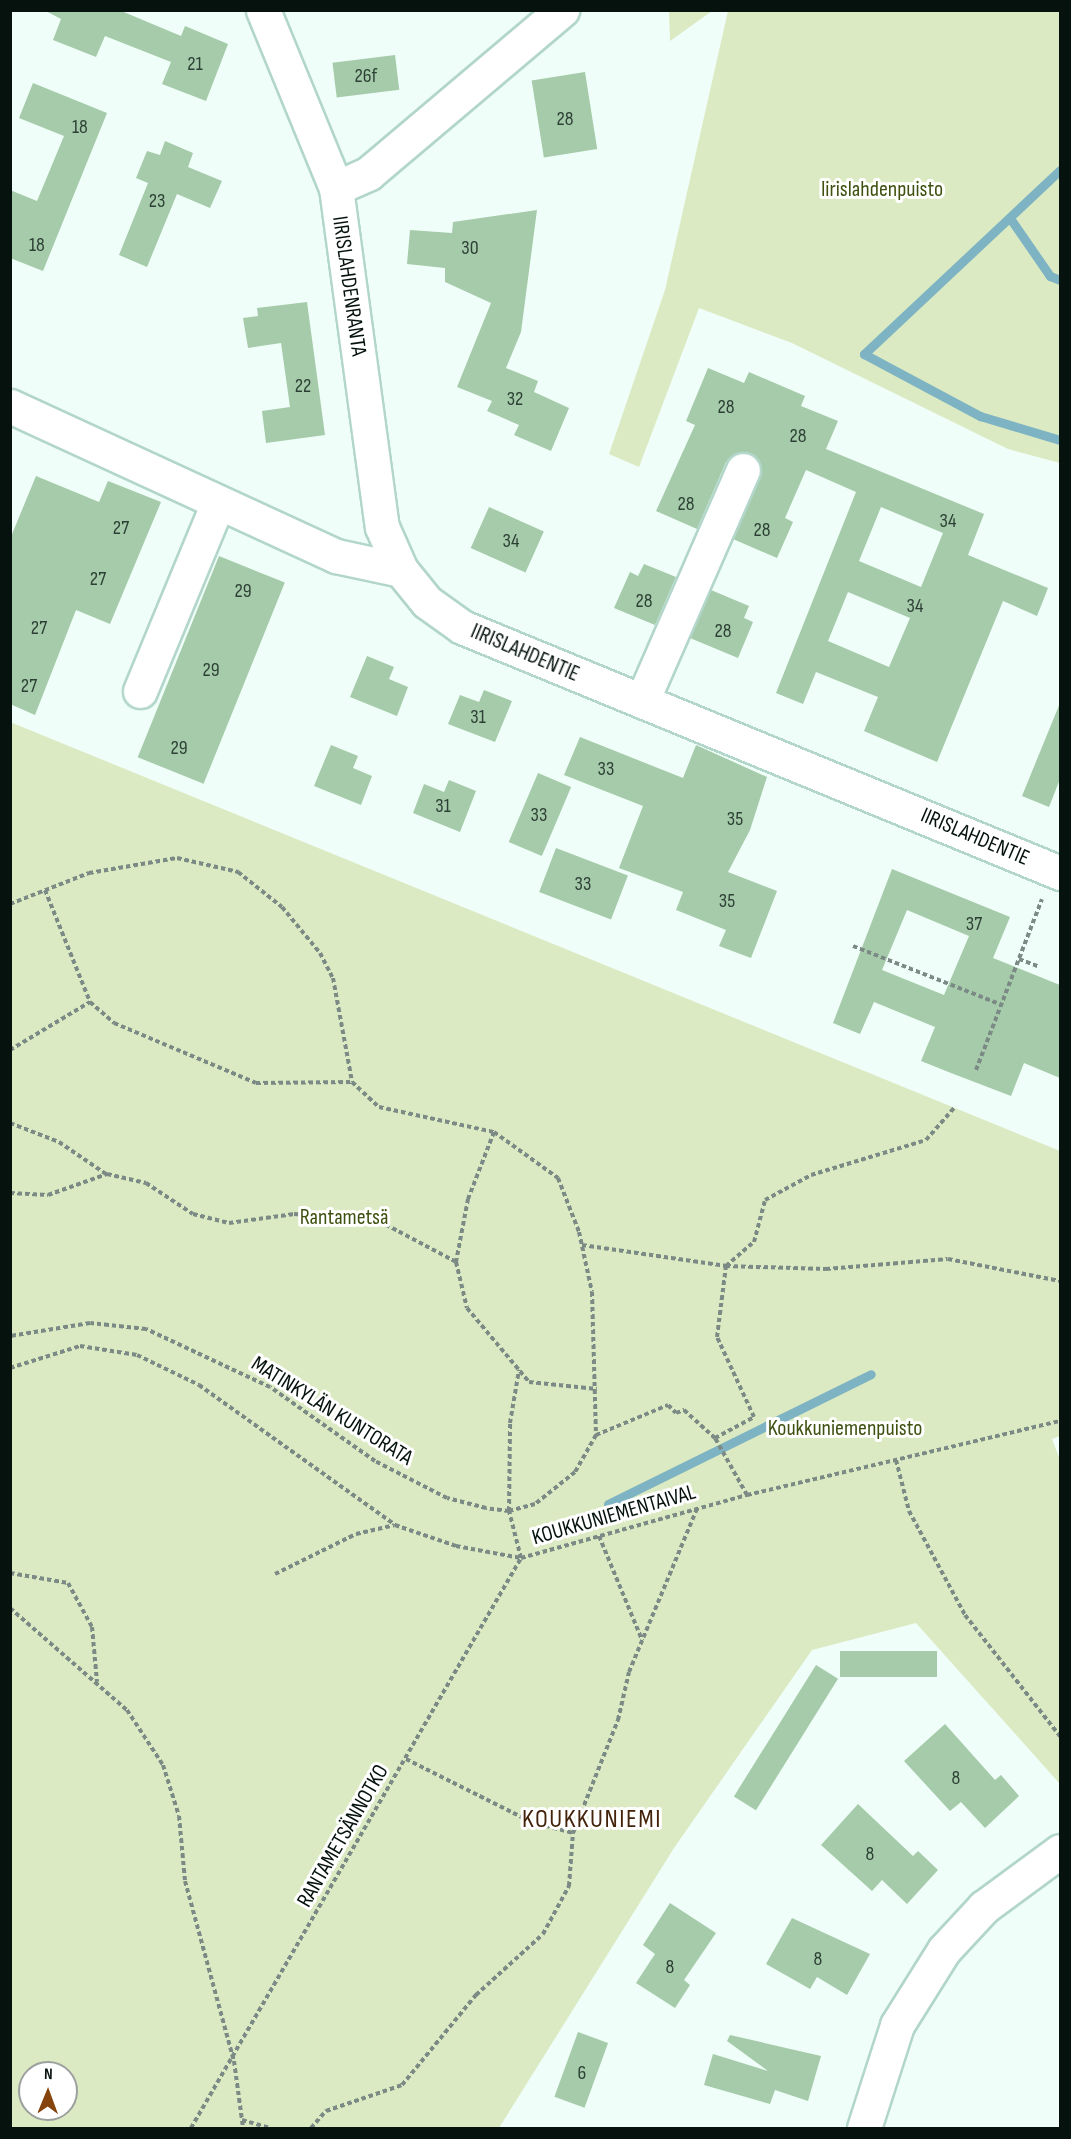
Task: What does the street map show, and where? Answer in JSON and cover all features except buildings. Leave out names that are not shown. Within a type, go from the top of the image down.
[{"type":"street","name":"IIRISLAHDENRANTA","points":[[263,10],[336,188],[382,526],[401,570]]},
{"type":"street","points":[[336,188],[369,173],[562,10]]},
{"type":"street","points":[[10,406],[217,505],[336,556],[401,570]]},
{"type":"street","points":[[642,701],[743,470]]},
{"type":"street","points":[[140,691],[217,505]]},
{"type":"street","name":"IIRISLAHDENTIE","points":[[401,570],[427,602],[462,627],[1057,871]]},
{"type":"street","points":[[864,2128],[897,2025],[944,1950],[984,1907],[1060,1851]]},
{"type":"path","points":[[10,904],[89,873],[177,858],[238,872],[282,907],[320,952],[343,1011],[352,1082],[379,1107],[494,1132],[558,1178],[582,1245],[592,1293],[597,1389],[596,1435],[668,1405],[676,1413],[684,1410],[715,1438],[747,1495]]},
{"type":"path","points":[[976,1070],[1019,959],[1057,871]]},
{"type":"path","points":[[45,890],[90,1002],[114,1023],[256,1083],[352,1082]]},
{"type":"path","points":[[853,946],[1002,1005]]},
{"type":"path","points":[[1019,959],[1040,967]]},
{"type":"path","points":[[10,1050],[90,1002]]},
{"type":"path","points":[[715,1438],[754,1416],[717,1337],[726,1266],[754,1242],[765,1200],[811,1175],[926,1140],[954,1108]]},
{"type":"path","points":[[10,1123],[59,1142],[107,1174],[146,1183],[193,1214],[229,1223],[294,1214],[379,1221],[456,1262]]},
{"type":"path","points":[[494,1132],[468,1199],[456,1262],[467,1308],[529,1382],[597,1389]]},
{"type":"path","points":[[10,1193],[48,1195],[107,1174]]},
{"type":"path","points":[[582,1245],[726,1266],[826,1269],[948,1259],[1060,1281]]},
{"type":"path","name":"MATINKYLÄN KUNTORATA","points":[[10,1336],[90,1323],[146,1329],[270,1387],[375,1461],[447,1498],[509,1511],[535,1504],[558,1488],[596,1435]]},
{"type":"path","name":"KOUKKUNIEMENTAIVAL","points":[[10,1368],[80,1346],[137,1355],[199,1385],[395,1525],[456,1546],[520,1558],[747,1495],[1060,1421]]},
{"type":"path","points":[[519,1370],[510,1423],[509,1511],[520,1558]]},
{"type":"path","points":[[896,1460],[909,1511],[965,1615],[1060,1736]]},
{"type":"path","points":[[311,2128],[327,2111],[402,2085],[476,1995],[543,1934],[569,1887],[573,1833],[642,1641],[697,1509]]},
{"type":"path","points":[[275,1574],[356,1534],[395,1525]]},
{"type":"path","points":[[598,1536],[642,1641]]},
{"type":"path","name":"RANTAMETSÄNNOTKO","points":[[191,2128],[234,2061],[520,1558]]},
{"type":"path","points":[[10,1573],[68,1583],[92,1627],[97,1683]]},
{"type":"path","points":[[10,1608],[127,1710],[163,1764],[179,1816],[185,1881],[234,2061],[243,2128]]},
{"type":"path","points":[[406,1759],[531,1822],[573,1833]]},
{"type":"path","points":[[242,2120],[270,2128]]},
{"type":"green space","points":[[669,10],[712,11],[670,41]]},
{"type":"green space","name":"Iirislahdenpuisto","points":[[728,11],[1060,11],[1060,463],[1008,449],[792,343],[699,308],[639,467],[609,454],[665,290]]},
{"type":"green space","name":"Rantametsä","points":[[10,722],[1060,1151],[1060,1436],[1052,1439],[1060,1460],[1060,1784],[916,1623],[812,1650],[674,1848],[499,2128],[11,2128]]},
{"type":"waterway","points":[[1060,170],[864,354],[980,416],[1060,440]]},
{"type":"waterway","points":[[1012,221],[1050,276],[1060,280]]},
{"type":"waterway","points":[[608,1504],[871,1374]]},
{"type":"district","name":"KOUKKUNIEMI","points":[[592,1820]]},
{"type":"park label","name":"Koukkuniemenpuisto","points":[[845,1429]]}]
